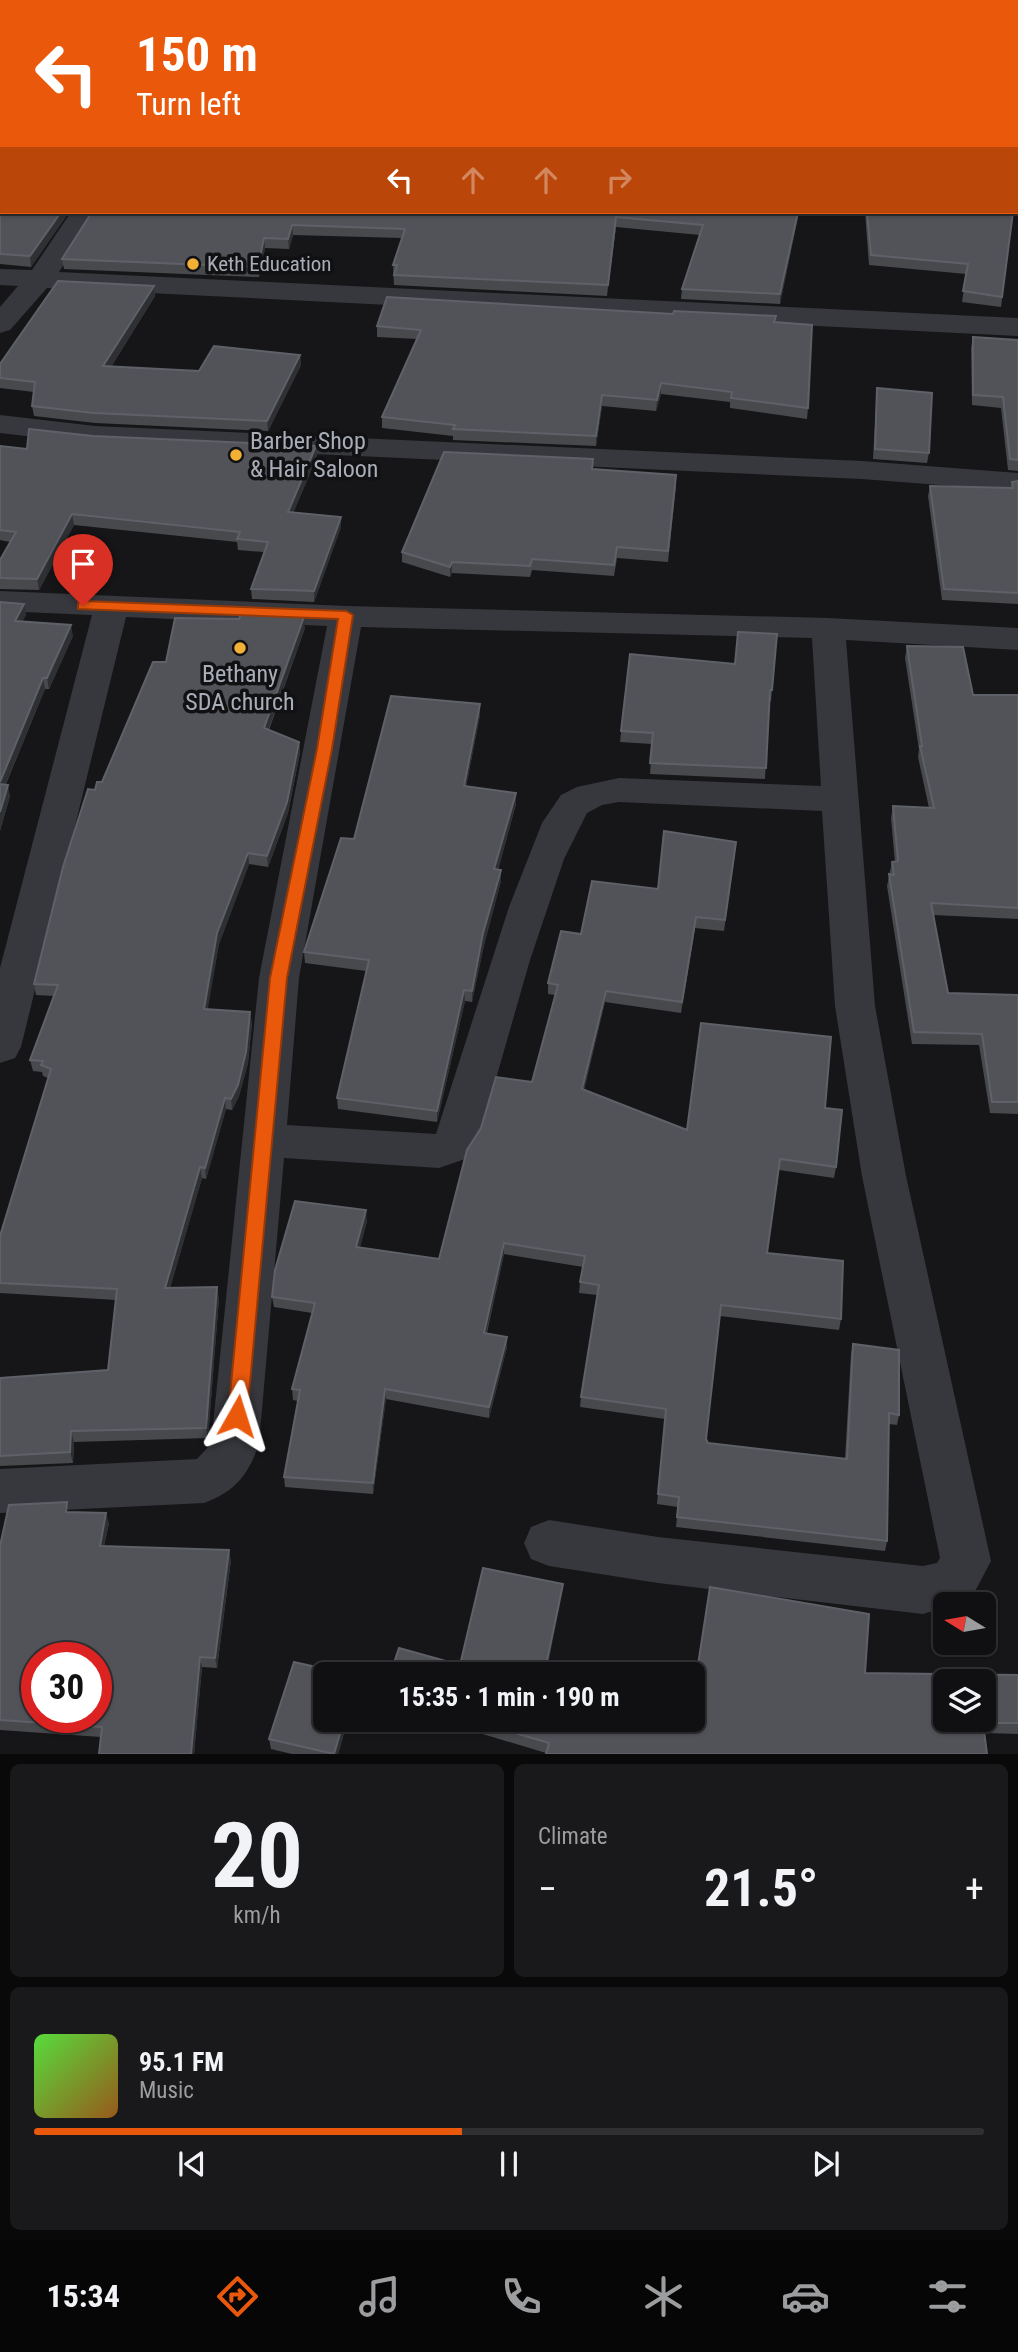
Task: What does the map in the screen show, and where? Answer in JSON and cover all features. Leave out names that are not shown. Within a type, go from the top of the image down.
[{"type":"street","points":[[0,324],[40,279],[83,214]]},
{"type":"street","points":[[0,277],[1018,327]]},
{"type":"street","points":[[0,424],[95,435],[806,467],[1018,482]]},
{"type":"street","points":[[0,601],[346,615],[828,628],[1018,639]]},
{"type":"street","points":[[0,1047],[111,607]]},
{"type":"street","points":[[0,1491],[204,1481],[219,1474],[229,1462],[235,1444],[279,978],[324,749],[346,615]]},
{"type":"street","points":[[549,1543],[658,1560],[923,1590],[953,1582],[966,1561],[884,1175],[855,1006],[828,628]]},
{"type":"street","points":[[262,1140],[439,1151],[450,1147],[457,1138],[532,895],[561,821],[572,805],[592,794],[619,790],[839,799]]},
{"type":"building","points":[[0,214],[60,214],[30,256],[0,254]]},
{"type":"building","points":[[91,214],[798,214],[780,294],[682,289],[703,225],[616,217],[608,285],[394,275],[397,265],[393,265],[405,229],[292,225],[288,239],[264,238],[258,267],[62,259]]},
{"type":"building","points":[[867,214],[1013,214],[1002,297],[963,291],[968,264],[871,255]]},
{"type":"building","points":[[58,281],[154,286],[103,366],[199,371],[214,346],[300,355],[267,421],[94,413],[32,406],[35,382],[0,378],[0,364]]},
{"type":"building","points":[[387,297],[673,314],[674,311],[776,316],[774,322],[812,325],[808,408],[731,398],[732,392],[661,383],[657,400],[602,395],[596,436],[453,429],[455,425],[382,417],[421,330],[377,326]]},
{"type":"building","points":[[973,337],[1018,340],[1018,460],[1010,459],[1003,397],[973,395]]},
{"type":"building","points":[[877,388],[932,393],[929,453],[875,449]]},
{"type":"building","points":[[29,429],[93,436],[316,446],[288,512],[341,517],[314,591],[251,589],[268,542],[237,539],[240,532],[72,514],[37,579],[0,578],[0,560],[16,532],[0,530],[0,446],[27,449]]},
{"type":"building","points":[[444,452],[593,459],[592,469],[676,475],[668,551],[617,547],[614,565],[532,559],[530,566],[452,562],[450,567],[402,552]]},
{"type":"building","points":[[1018,481],[1018,593],[944,589],[930,486],[1013,488],[1012,482]]},
{"type":"building","points":[[0,602],[24,604],[15,621],[71,625],[47,678],[43,678],[0,782]]},
{"type":"building","points":[[241,614],[304,617],[264,728],[299,742],[287,802],[267,856],[248,853],[217,933],[204,1009],[250,1012],[246,1052],[238,1085],[231,1099],[225,1098],[205,1168],[200,1167],[165,1288],[217,1287],[206,1428],[71,1431],[70,1452],[0,1456],[0,1378],[108,1370],[117,1289],[0,1283],[0,1236],[51,1069],[41,1065],[43,1061],[30,1060],[58,985],[34,984],[63,867],[88,789],[95,790],[97,782],[102,782],[153,662],[166,662],[175,618],[239,619]]},
{"type":"building","points":[[738,632],[777,634],[770,690],[766,768],[650,763],[653,733],[621,731],[630,654],[735,664]]},
{"type":"building","points":[[907,646],[963,647],[973,695],[1018,695],[1018,908],[931,903],[948,993],[1018,995],[1018,1102],[992,1102],[982,1034],[914,1032],[889,874],[894,875],[892,862],[898,861],[893,806],[934,808],[920,746]]},
{"type":"building","points":[[391,696],[480,704],[464,786],[516,793],[494,869],[501,870],[483,933],[472,991],[464,990],[437,1111],[337,1098],[369,960],[304,952],[341,838],[354,839]]},
{"type":"building","points":[[0,784],[8,785],[0,812]]},
{"type":"building","points":[[664,831],[736,842],[725,920],[696,917],[682,1002],[606,991],[582,1089],[687,1130],[701,1023],[831,1037],[825,1108],[842,1110],[836,1167],[780,1159],[767,1253],[843,1261],[841,1319],[721,1305],[706,1439],[708,1443],[847,1459],[853,1344],[899,1350],[899,1415],[889,1413],[887,1541],[677,1517],[679,1497],[658,1494],[666,1409],[581,1397],[599,1285],[580,1282],[585,1256],[504,1243],[484,1333],[507,1337],[489,1407],[385,1389],[373,1483],[284,1477],[300,1390],[292,1389],[315,1303],[272,1297],[275,1270],[295,1201],[366,1210],[356,1247],[439,1259],[467,1150],[481,1128],[496,1077],[532,1082],[558,985],[548,983],[561,931],[581,934],[592,881],[658,889]]},
{"type":"building","points":[[67,1502],[66,1512],[106,1513],[100,1546],[229,1550],[215,1658],[200,1657],[191,1754],[99,1754],[101,1733],[112,1733],[112,1642],[21,1642],[21,1721],[0,1720],[0,1546],[9,1505]]},
{"type":"building","points":[[483,1568],[563,1584],[547,1662],[461,1662]]},
{"type":"building","points":[[710,1587],[869,1614],[865,1673],[933,1674],[933,1732],[984,1732],[987,1754],[546,1754],[549,1743],[511,1732],[705,1732],[705,1662],[698,1662]]},
{"type":"building","points":[[399,1648],[449,1662],[394,1662]]},
{"type":"building","points":[[294,1662],[313,1666],[313,1732],[340,1732],[334,1754],[269,1739]]},
{"type":"building","points":[[996,1675],[1018,1675],[1018,1723],[996,1723]]},
{"type":"place","name":"Keth Education","points":[[193,264]]},
{"type":"place","name":"Barber Shop & Hair Saloon","points":[[236,455]]},
{"type":"place","name":"Bethany SDA church","points":[[240,648]]},
{"type":"route","points":[[83,606],[346,615],[324,749],[279,978],[266,1091],[237,1416]]}]
